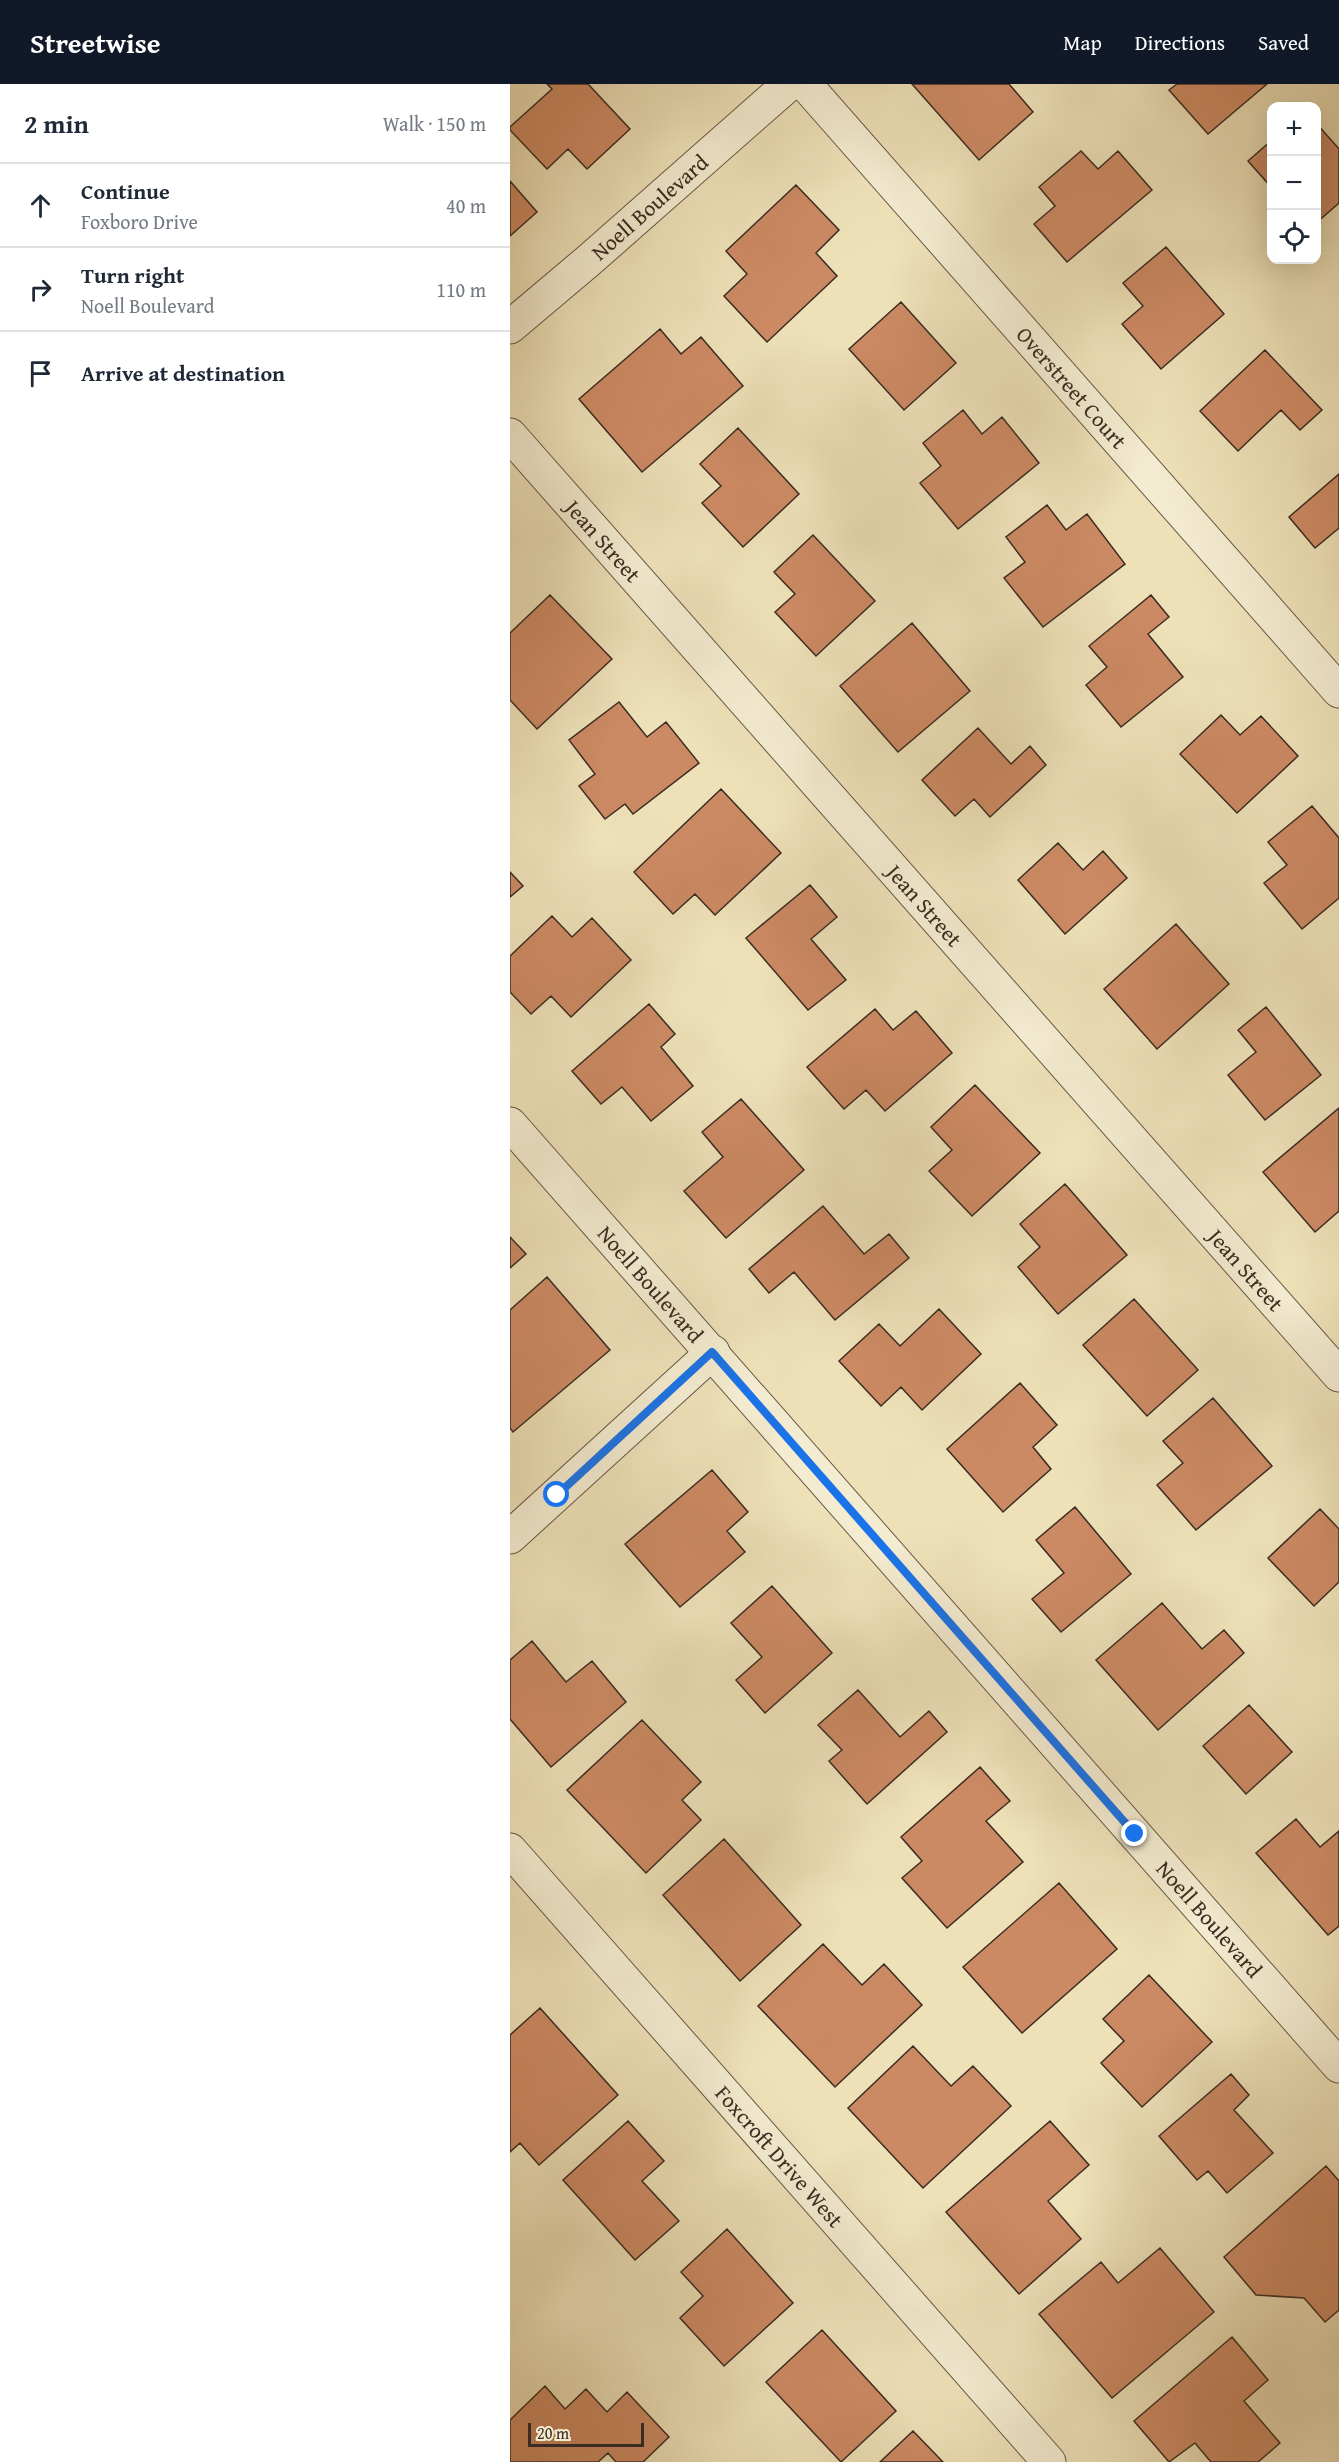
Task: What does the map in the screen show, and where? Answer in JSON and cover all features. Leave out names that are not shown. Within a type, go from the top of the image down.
[{"type":"street","name":"Noell Boulevard","points":[[510,327],[789,84]]},
{"type":"street","name":"Overstreet Court","points":[[805,84],[1339,691]]},
{"type":"street","name":"Jean Street","points":[[510,435],[1339,1375]]},
{"type":"street","name":"Noell Boulevard","points":[[510,1124],[1339,2066]]},
{"type":"street","points":[[510,1537],[712,1352]]},
{"type":"street","name":"Foxcroft Drive West","points":[[510,1850],[1049,2462]]},
{"type":"building","points":[[547,84],[588,84],[630,129],[587,169],[568,149],[547,169],[510,130],[510,127],[552,89]]},
{"type":"building","points":[[912,84],[1009,84],[1033,112],[979,160]]},
{"type":"building","points":[[1177,84],[1267,84],[1208,134],[1169,90]]},
{"type":"building","points":[[1321,129],[1339,149],[1339,203],[1321,219]]},
{"type":"building","points":[[1267,144],[1267,182],[1248,161]]},
{"type":"building","points":[[1081,151],[1098,169],[1118,151],[1152,190],[1067,262],[1034,224],[1055,206],[1039,187]]},
{"type":"building","points":[[510,181],[537,212],[510,236]]},
{"type":"building","points":[[796,185],[839,230],[816,253],[837,276],[767,342],[724,296],[747,274],[726,251]]},
{"type":"building","points":[[1166,247],[1224,314],[1161,369],[1122,324],[1143,306],[1123,283]]},
{"type":"building","points":[[901,302],[956,363],[904,410],[849,349]]},
{"type":"building","points":[[660,329],[681,354],[701,337],[743,386],[642,472],[579,399]]},
{"type":"building","points":[[1265,350],[1322,410],[1300,430],[1281,410],[1238,451],[1200,411]]},
{"type":"building","points":[[963,410],[982,434],[1002,417],[1039,463],[958,529],[920,483],[941,466],[923,443]]},
{"type":"building","points":[[738,428],[799,494],[743,547],[702,503],[721,486],[700,464]]},
{"type":"building","points":[[1339,474],[1339,528],[1315,548],[1289,517]]},
{"type":"building","points":[[1047,505],[1066,530],[1087,514],[1125,564],[1043,627],[1004,578],[1025,562],[1006,537]]},
{"type":"building","points":[[813,535],[875,601],[816,656],[775,612],[795,594],[774,572]]},
{"type":"building","points":[[550,595],[612,659],[537,729],[510,700],[510,633]]},
{"type":"building","points":[[1151,595],[1169,617],[1148,634],[1183,677],[1121,727],[1086,685],[1107,667],[1089,646]]},
{"type":"building","points":[[912,623],[970,691],[898,752],[840,686]]},
{"type":"building","points":[[619,702],[647,737],[666,722],[699,763],[633,814],[625,804],[605,819],[579,786],[595,774],[569,740]]},
{"type":"building","points":[[1221,715],[1240,735],[1261,716],[1298,756],[1237,813],[1180,754]]},
{"type":"building","points":[[978,728],[1011,764],[1030,746],[1046,765],[990,817],[974,799],[955,816],[922,780]]},
{"type":"building","points":[[721,789],[781,853],[715,915],[695,894],[673,914],[634,872]]},
{"type":"building","points":[[1312,806],[1339,838],[1339,898],[1302,929],[1264,883],[1287,865],[1268,842]]},
{"type":"building","points":[[1058,843],[1083,870],[1103,851],[1127,878],[1065,934],[1018,880]]},
{"type":"building","points":[[510,872],[523,886],[510,897]]},
{"type":"building","points":[[810,885],[837,917],[811,939],[846,980],[808,1010],[746,938]]},
{"type":"building","points":[[552,916],[572,937],[592,918],[631,960],[571,1017],[551,996],[531,1014],[510,992],[510,956]]},
{"type":"building","points":[[1176,924],[1229,984],[1157,1049],[1104,989]]},
{"type":"building","points":[[649,1004],[675,1034],[661,1047],[693,1086],[651,1121],[622,1087],[601,1104],[572,1071]]},
{"type":"building","points":[[1266,1007],[1321,1075],[1265,1120],[1228,1075],[1256,1052],[1238,1030]]},
{"type":"building","points":[[875,1009],[893,1030],[916,1011],[952,1053],[885,1111],[866,1090],[844,1109],[807,1067]]},
{"type":"building","points":[[975,1085],[1040,1153],[972,1216],[929,1171],[952,1150],[931,1127]]},
{"type":"building","points":[[741,1099],[804,1170],[726,1238],[684,1191],[723,1157],[702,1132]]},
{"type":"building","points":[[1339,1108],[1339,1211],[1315,1232],[1263,1172]]},
{"type":"building","points":[[1065,1184],[1127,1255],[1058,1314],[1018,1267],[1040,1247],[1020,1224]]},
{"type":"building","points":[[823,1206],[864,1254],[889,1234],[909,1258],[835,1320],[794,1272],[769,1293],[749,1269]]},
{"type":"building","points":[[510,1237],[526,1254],[510,1268]]},
{"type":"building","points":[[547,1277],[610,1350],[513,1432],[510,1428],[510,1310]]},
{"type":"building","points":[[1134,1299],[1198,1370],[1147,1416],[1083,1345]]},
{"type":"building","points":[[939,1309],[981,1354],[922,1410],[901,1387],[881,1406],[839,1361],[879,1324],[900,1346]]},
{"type":"building","points":[[1020,1383],[1057,1425],[1033,1447],[1051,1469],[1003,1512],[947,1449]]},
{"type":"building","points":[[1213,1398],[1272,1466],[1196,1530],[1157,1485],[1183,1463],[1163,1441]]},
{"type":"building","points":[[712,1470],[748,1512],[727,1531],[745,1552],[680,1607],[625,1544]]},
{"type":"building","points":[[1075,1507],[1131,1574],[1061,1632],[1032,1599],[1064,1573],[1036,1540]]},
{"type":"building","points":[[1320,1509],[1339,1529],[1339,1582],[1314,1606],[1268,1558]]},
{"type":"building","points":[[772,1586],[832,1653],[765,1713],[736,1680],[762,1657],[731,1623]]},
{"type":"building","points":[[1162,1603],[1202,1649],[1224,1630],[1244,1653],[1158,1730],[1096,1660]]},
{"type":"building","points":[[532,1641],[566,1682],[592,1661],[626,1702],[551,1767],[510,1719],[510,1660]]},
{"type":"building","points":[[858,1690],[900,1737],[929,1711],[947,1732],[867,1804],[829,1761],[842,1750],[818,1725]]},
{"type":"building","points":[[1249,1705],[1292,1752],[1246,1794],[1203,1746]]},
{"type":"building","points":[[642,1720],[701,1782],[682,1800],[701,1820],[646,1873],[567,1790]]},
{"type":"building","points":[[980,1767],[1010,1801],[986,1821],[1023,1862],[947,1928],[902,1878],[922,1861],[901,1837]]},
{"type":"building","points":[[1296,1819],[1320,1847],[1339,1831],[1339,1926],[1328,1935],[1256,1853]]},
{"type":"building","points":[[724,1839],[801,1925],[740,1981],[663,1895]]},
{"type":"building","points":[[1059,1883],[1117,1949],[1022,2033],[963,1967]]},
{"type":"building","points":[[823,1944],[862,1985],[884,1964],[922,2005],[835,2087],[758,2006]]},
{"type":"building","points":[[1149,1975],[1212,2042],[1142,2107],[1101,2063],[1124,2041],[1103,2019]]},
{"type":"building","points":[[540,2008],[618,2095],[539,2165],[520,2143],[510,2152],[510,2035]]},
{"type":"building","points":[[913,2046],[951,2086],[973,2066],[1011,2106],[923,2188],[848,2108]]},
{"type":"building","points":[[1231,2074],[1249,2095],[1234,2110],[1273,2153],[1227,2193],[1208,2171],[1197,2180],[1159,2136]]},
{"type":"building","points":[[628,2121],[664,2161],[642,2181],[679,2221],[635,2260],[563,2180]]},
{"type":"building","points":[[1050,2121],[1089,2165],[1048,2201],[1081,2239],[1019,2294],[946,2212]]},
{"type":"building","points":[[1326,2166],[1339,2181],[1339,2310],[1325,2322],[1304,2298],[1256,2295],[1224,2257]]},
{"type":"building","points":[[727,2229],[793,2303],[724,2366],[680,2318],[703,2296],[681,2272]]},
{"type":"building","points":[[1160,2248],[1214,2312],[1112,2398],[1039,2314],[1101,2262],[1118,2283]]},
{"type":"building","points":[[822,2330],[896,2411],[841,2462],[766,2382]]},
{"type":"building","points":[[1232,2337],[1268,2380],[1244,2401],[1280,2443],[1258,2462],[1211,2462],[1195,2443],[1169,2462],[1134,2421]]},
{"type":"building","points":[[545,2386],[565,2409],[586,2389],[607,2412],[627,2392],[669,2437],[643,2462],[616,2462],[608,2453],[598,2462],[510,2462],[510,2420]]},
{"type":"building","points":[[913,2431],[943,2462],[880,2462]]},
{"type":"route","points":[[557,1495],[712,1352],[1135,1834]]}]
